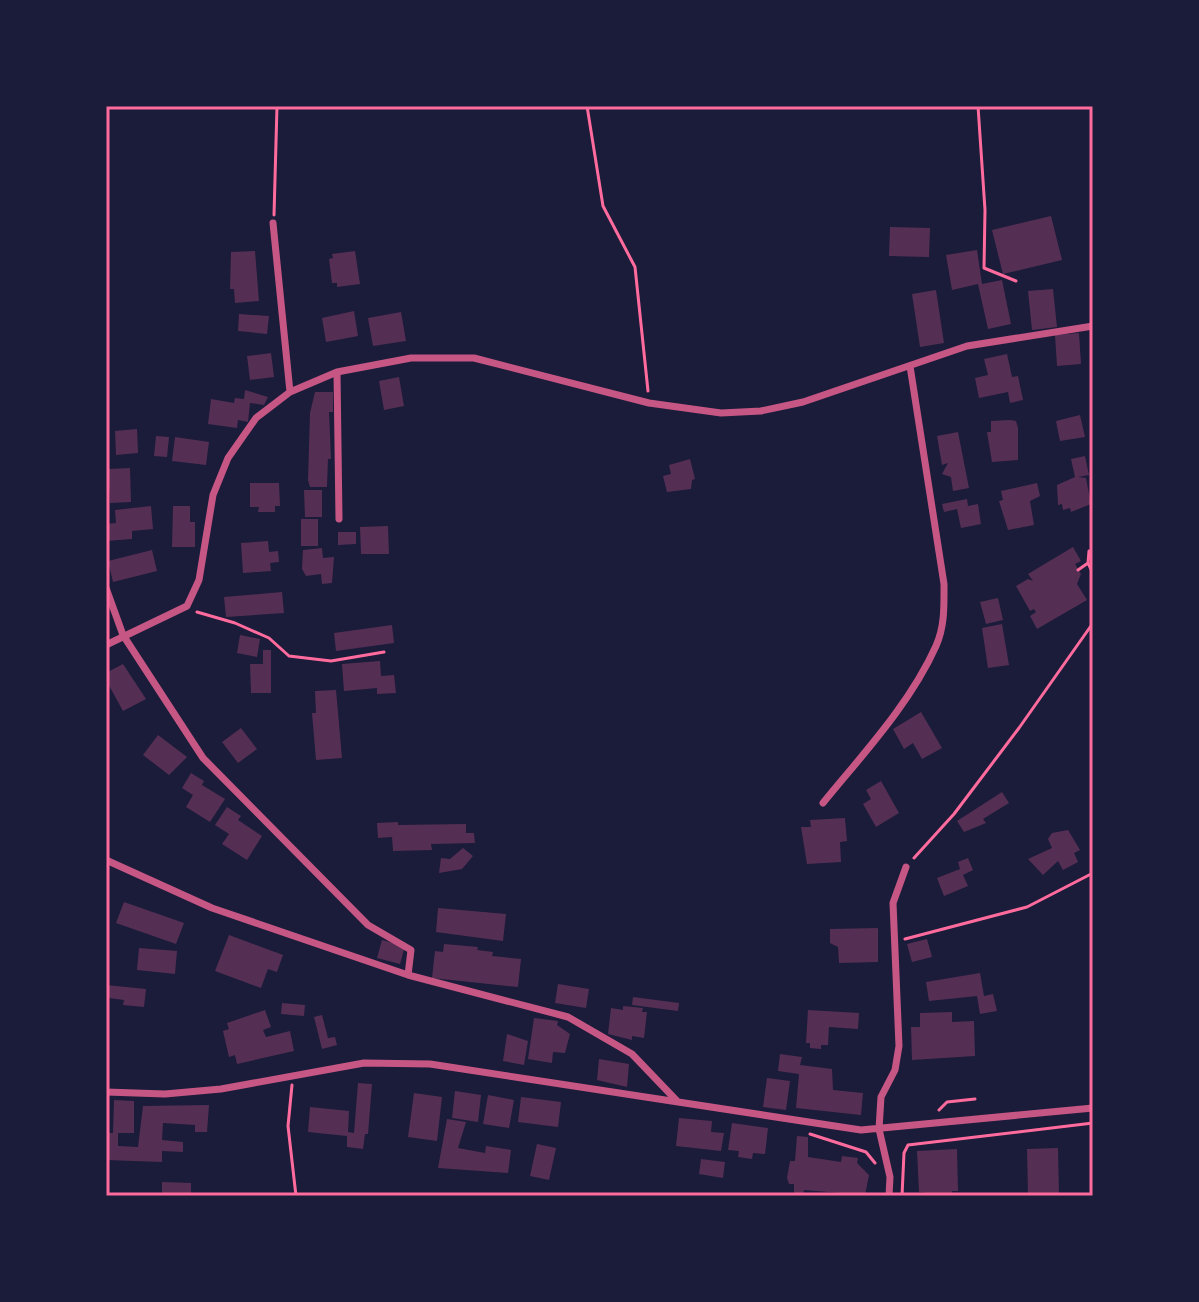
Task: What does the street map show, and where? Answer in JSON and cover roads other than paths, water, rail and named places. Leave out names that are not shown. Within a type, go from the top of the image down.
[{"type":"street","points":[[273,223],[290,392]]},
{"type":"street","points":[[106,645],[187,606],[199,580],[213,495],[228,458],[256,418],[290,392],[337,372],[411,358],[474,358],[649,403],[721,413],[761,411],[803,402],[967,346],[1093,326]]},
{"type":"street","points":[[823,803],[891,720],[937,645],[944,618],[944,584],[910,366]]},
{"type":"street","points":[[337,372],[339,519]]},
{"type":"street","points":[[106,588],[123,635],[203,758],[245,805],[368,925],[411,950],[408,975]]},
{"type":"street","points":[[106,860],[212,908],[408,975],[568,1017],[632,1054],[677,1101]]},
{"type":"street","points":[[889,1196],[890,1177],[879,1129],[881,1097],[895,1070],[899,1046],[893,903],[906,867]]},
{"type":"street","points":[[106,1092],[207,1090],[292,1080],[364,1063],[430,1064],[809,1123],[879,1129],[1093,1108]]}]
